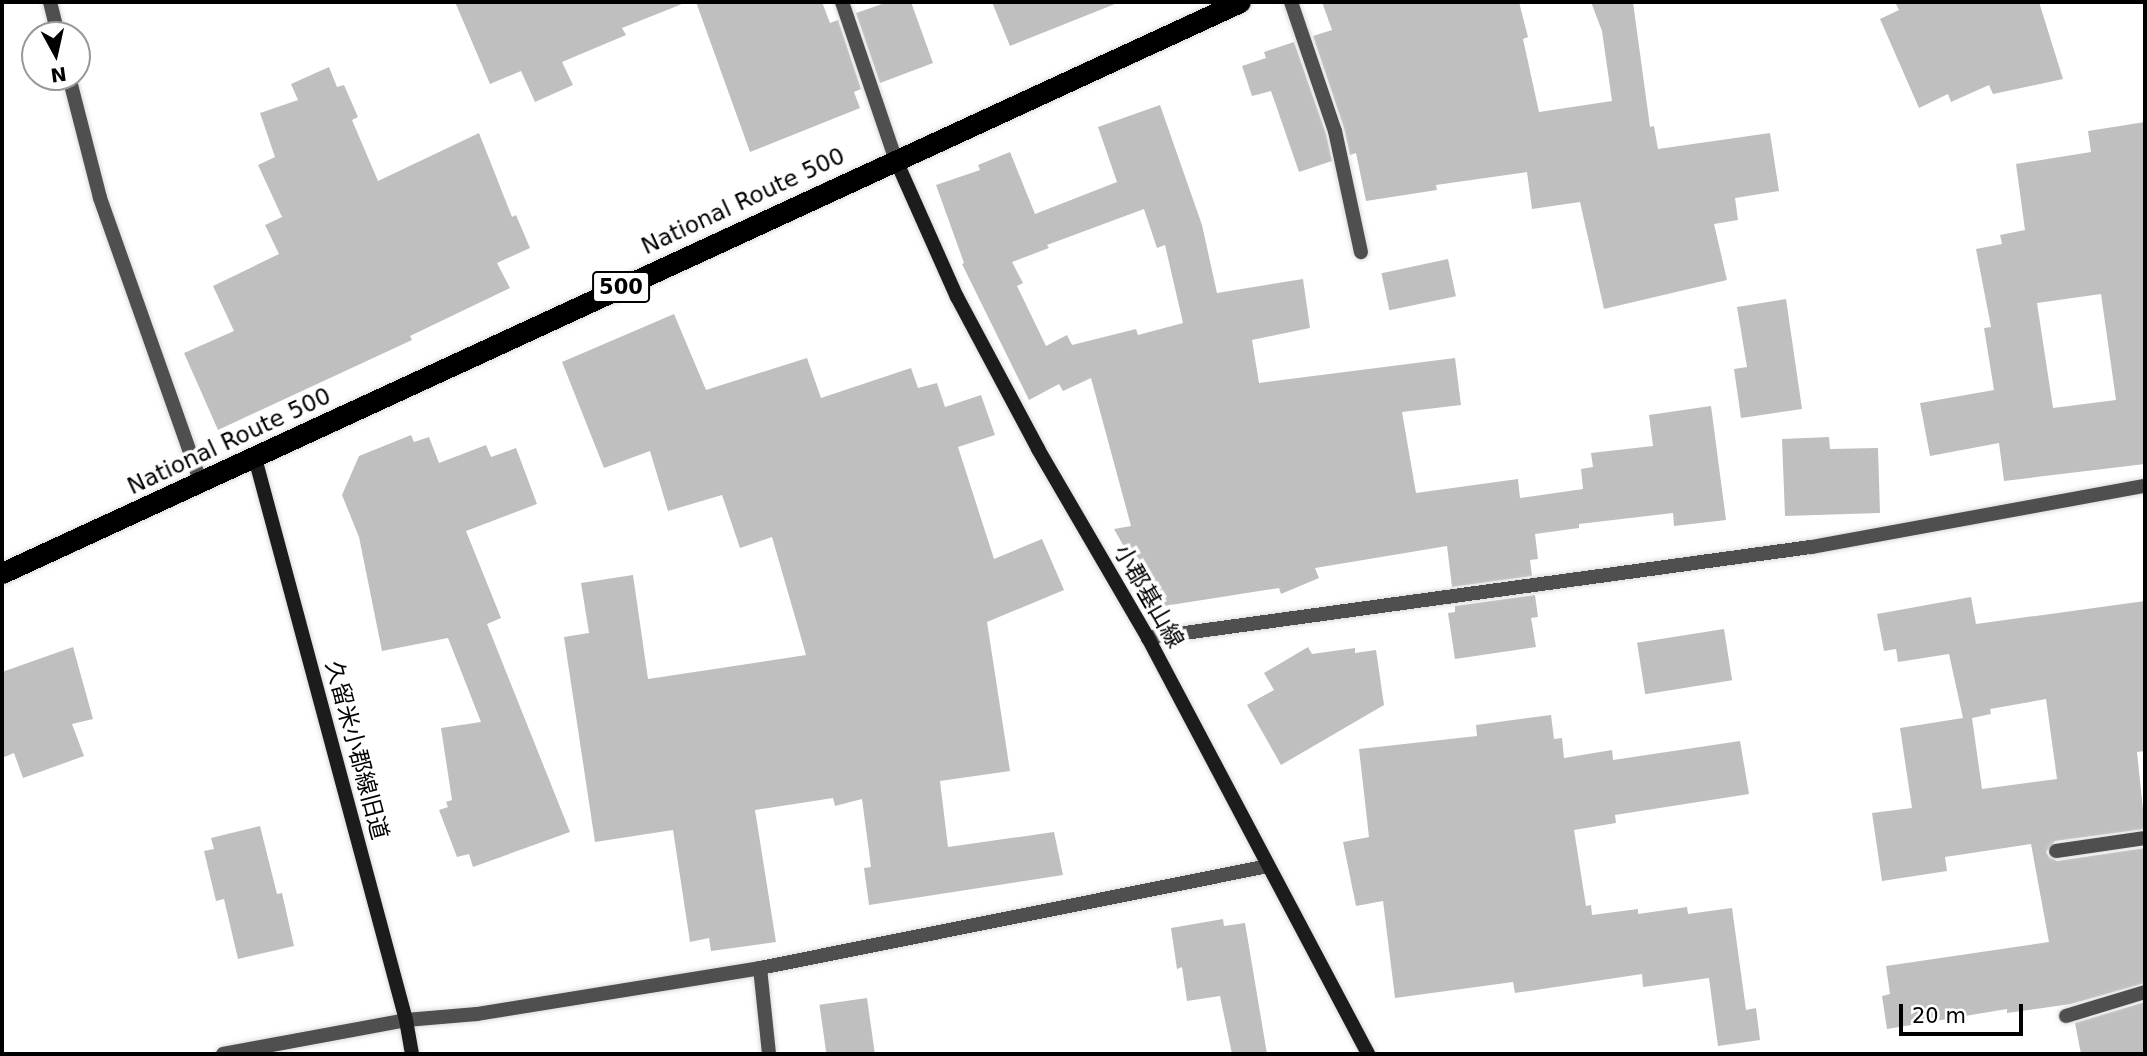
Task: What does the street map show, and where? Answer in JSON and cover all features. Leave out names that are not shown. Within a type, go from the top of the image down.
[{"type":"highway","name":"National Route 500","points":[[2,573],[201,484],[895,158],[1240,2]]},
{"type":"main road","name":"小郡基山線","points":[[895,158],[957,297],[1038,449],[1148,638],[1368,1054]]},
{"type":"main road","name":"久留米小郡線旧道","points":[[255,458],[406,1020],[412,1054]]},
{"type":"street","points":[[50,2],[55,21]]},
{"type":"street","points":[[842,2],[895,158]]},
{"type":"street","points":[[1291,2],[1335,131],[1361,252]]},
{"type":"street","points":[[73,91],[100,198],[201,484]]},
{"type":"street","points":[[1148,638],[1811,547],[2145,486]]},
{"type":"street","points":[[2056,851],[2145,838]]},
{"type":"street","points":[[223,1054],[406,1020],[477,1014],[760,968],[1268,866]]},
{"type":"street","points":[[760,968],[769,1054]]},
{"type":"street","points":[[2066,1016],[2145,992]]},
{"type":"building","points":[[455,2],[682,4],[622,28],[626,35],[562,62],[573,85],[535,102],[521,71],[490,84]]},
{"type":"building","points":[[696,2],[822,2],[830,23],[838,20],[861,89],[854,92],[860,108],[750,152]]},
{"type":"building","points":[[888,2],[911,2],[933,63],[880,83],[856,13]]},
{"type":"building","points":[[992,2],[1114,2],[1115,4],[1010,46]]},
{"type":"building","points":[[1322,2],[1519,2],[1528,37],[1523,39],[1539,112],[1612,101],[1602,31],[1591,2],[1633,2],[1650,127],[1654,126],[1658,149],[1770,133],[1779,191],[1735,198],[1738,220],[1714,224],[1727,280],[1604,309],[1580,202],[1532,209],[1527,172],[1436,185],[1437,190],[1366,201],[1356,153],[1350,155],[1344,128],[1313,36],[1332,30]]},
{"type":"building","points":[[1895,2],[2039,2],[2063,79],[1993,94],[1989,85],[1951,102],[1948,94],[1919,108],[1880,19],[1899,10]]},
{"type":"building","points":[[1294,42],[1326,134],[1332,161],[1299,172],[1271,91],[1252,96],[1242,66],[1266,58],[1264,52]]},
{"type":"building","points":[[329,67],[337,87],[344,85],[358,117],[352,120],[378,181],[479,133],[512,217],[516,215],[530,248],[497,263],[510,288],[410,336],[412,340],[218,430],[184,353],[234,331],[213,286],[279,254],[265,225],[282,217],[258,165],[275,157],[260,113],[298,100],[291,84]]},
{"type":"building","points":[[1160,105],[1202,225],[1217,293],[1303,279],[1310,328],[1252,340],[1259,383],[1455,358],[1461,405],[1402,412],[1416,493],[1518,479],[1520,498],[1583,489],[1581,469],[1593,467],[1591,453],[1653,446],[1649,415],[1711,406],[1726,520],[1674,526],[1673,513],[1579,524],[1579,528],[1535,534],[1538,559],[1530,560],[1532,576],[1452,587],[1447,546],[1315,568],[1319,578],[1281,594],[1279,588],[1158,607],[1114,529],[1131,526],[1091,378],[1063,391],[1059,384],[1029,400],[962,264],[964,263],[936,185],[980,170],[978,165],[1010,152],[1035,214],[1117,182],[1098,127]],"holes":[[[1144,209],[1157,248],[1165,245],[1183,323],[1138,335],[1136,329],[1072,345],[1067,335],[1046,346],[1017,286],[1023,283],[1012,262],[1049,248],[1047,245]]]},
{"type":"building","points":[[2145,122],[2145,464],[2004,481],[1999,443],[1930,456],[1920,403],[1994,390],[1984,328],[1991,327],[1976,249],[2002,244],[2000,235],[2025,230],[2016,164],[2091,152],[2088,131]],"holes":[[[2101,294],[2116,400],[2053,408],[2037,303]]]},
{"type":"building","points":[[1448,259],[1456,296],[1389,310],[1381,273]]},
{"type":"building","points":[[1786,299],[1802,409],[1741,418],[1734,369],[1747,367],[1737,307]]},
{"type":"building","points":[[674,314],[706,390],[807,358],[821,398],[911,368],[918,388],[937,383],[945,407],[981,395],[995,435],[958,447],[994,559],[1042,539],[1064,590],[987,622],[1010,771],[940,781],[948,847],[1054,832],[1063,875],[869,905],[864,868],[871,867],[862,799],[835,806],[833,798],[755,810],[776,942],[711,951],[709,938],[690,942],[673,830],[595,842],[564,637],[589,633],[581,583],[633,575],[648,679],[806,655],[772,537],[740,548],[722,495],[668,511],[650,451],[604,468],[562,362]]},
{"type":"building","points":[[411,435],[414,442],[429,437],[439,463],[486,445],[491,457],[516,448],[537,504],[466,531],[501,618],[487,624],[570,832],[473,867],[469,854],[457,857],[439,810],[448,807],[446,802],[452,800],[441,728],[481,722],[448,638],[382,651],[359,537],[342,495],[359,456]]},
{"type":"building","points":[[1829,437],[1830,449],[1878,448],[1880,513],[1785,516],[1782,439]]},
{"type":"building","points":[[1535,595],[1538,617],[1531,618],[1536,647],[1455,659],[1448,613],[1455,612],[1455,606]]},
{"type":"building","points":[[1971,597],[1976,624],[2145,601],[2145,751],[2137,752],[2145,829],[2055,841],[2046,852],[2057,861],[2145,848],[2145,983],[2071,1004],[2007,1013],[2007,1009],[1887,1029],[1882,996],[1890,994],[1886,966],[2049,942],[2031,844],[1945,857],[1947,871],[1882,881],[1872,813],[1912,808],[1900,728],[1963,718],[1949,654],[1898,662],[1896,649],[1884,651],[1877,614]],"holes":[[[2046,699],[2057,779],[1982,789],[1972,718],[1991,714],[1990,709]]]},
{"type":"building","points":[[1724,629],[1732,680],[1645,694],[1637,643]]},
{"type":"building","points":[[73,647],[93,719],[72,724],[84,756],[23,778],[14,753],[2,758],[2,672]]},
{"type":"building","points":[[1308,647],[1312,654],[1355,648],[1355,653],[1376,650],[1384,705],[1281,765],[1247,705],[1274,690],[1264,673]]},
{"type":"building","points":[[1551,715],[1554,739],[1562,738],[1564,758],[1612,750],[1613,760],[1740,741],[1749,794],[1615,815],[1616,823],[1574,830],[1586,906],[1591,905],[1592,915],[1638,909],[1638,914],[1687,907],[1688,914],[1732,908],[1746,1010],[1756,1008],[1760,1040],[1718,1046],[1709,978],[1643,987],[1642,974],[1515,993],[1513,982],[1395,998],[1383,901],[1356,906],[1343,842],[1369,837],[1359,749],[1477,736],[1476,725]]},
{"type":"building","points":[[260,826],[277,894],[282,893],[294,946],[238,959],[224,899],[216,901],[204,851],[214,849],[211,838]]},
{"type":"building","points":[[1223,919],[1224,926],[1245,923],[1267,1054],[1232,1054],[1220,996],[1187,1001],[1182,967],[1177,969],[1171,928]]},
{"type":"building","points":[[867,998],[875,1054],[826,1054],[819,1005]]},
{"type":"building","points":[[2145,1002],[2145,1054],[2081,1054],[2075,1023]]}]
